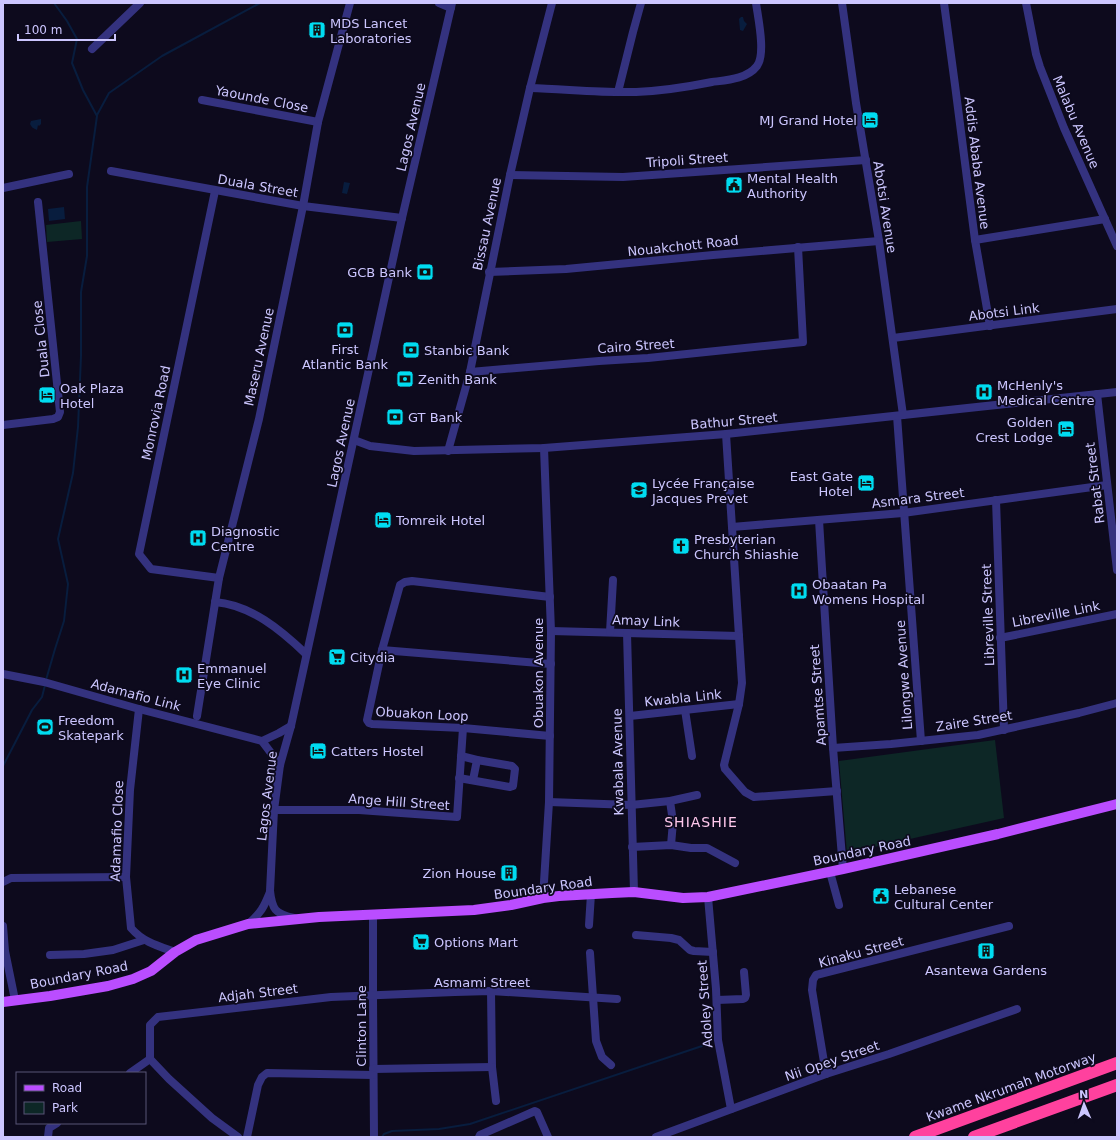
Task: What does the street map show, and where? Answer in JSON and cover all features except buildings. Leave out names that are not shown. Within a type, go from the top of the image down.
[{"type":"highway","name":"Kwame Nkrumah Motorway","points":[[915,1137],[1117,1063]]},
{"type":"highway","points":[[974,1137],[1117,1085]]},
{"type":"main road","name":"Boundary Road","points":[[3,1002],[108,986],[133,979],[151,971],[175,952],[196,940],[248,924],[297,918],[474,910],[511,905],[543,898],[591,894],[634,892],[683,898],[708,897],[830,872],[998,834],[1117,804]]},
{"type":"street","points":[[92,48],[140,3]]},
{"type":"street","name":"Maseru Avenue","points":[[197,716],[220,578],[259,419],[303,206],[318,122],[350,3]]},
{"type":"street","points":[[439,3],[451,5]]},
{"type":"street","name":"Bissau Avenue","points":[[448,451],[470,372],[510,175],[530,88],[552,3]]},
{"type":"street","points":[[618,92],[642,3]]},
{"type":"street","points":[[530,88],[618,92],[668,90],[735,78],[749,73],[758,65],[761,54],[756,3]]},
{"type":"street","name":"Abotsi Avenue","points":[[842,3],[856,103],[879,241],[893,338],[900,415]]},
{"type":"street","name":"Addis Ababa Avenue","points":[[944,3],[975,240],[990,326]]},
{"type":"street","name":"Malabu Avenue","points":[[1026,3],[1040,67],[1064,128],[1117,246]]},
{"type":"street","name":"Lagos Avenue","points":[[297,918],[284,916],[276,912],[272,904],[270,891],[274,810],[280,765],[451,5]]},
{"type":"street","name":"Yaounde Close","points":[[202,100],[318,122]]},
{"type":"street","name":"Tripoli Street","points":[[510,175],[623,176],[866,160]]},
{"type":"street","name":"Duala Street","points":[[111,171],[303,206],[402,218]]},
{"type":"street","points":[[3,188],[69,174]]},
{"type":"street","name":"Monrovia Road","points":[[216,191],[138,554],[151,569],[220,578]]},
{"type":"street","name":"Duala Close","points":[[3,424],[52,419],[58,417],[60,412],[38,202]]},
{"type":"street","points":[[975,240],[1105,219]]},
{"type":"street","name":"Nouakchott Road","points":[[490,272],[566,270],[879,241]]},
{"type":"street","name":"Cairo Street","points":[[470,372],[648,358],[803,342],[798,248]]},
{"type":"street","name":"Abotsi Link","points":[[893,338],[1117,310]]},
{"type":"street","name":"Bathur Street","points":[[354,440],[370,446],[414,451],[544,448],[726,434],[1117,392]]},
{"type":"street","name":"Rabat Street","points":[[1096,394],[1117,570]]},
{"type":"street","name":"Lilongwe Avenue","points":[[900,415],[904,513],[921,741]]},
{"type":"street","points":[[726,434],[742,683],[739,704],[724,764],[725,769],[745,792],[754,797],[837,791]]},
{"type":"street","name":"Obuakon Avenue","points":[[543,898],[549,802],[551,664],[544,448]]},
{"type":"street","name":"Asmara Street","points":[[732,528],[904,513],[1106,485]]},
{"type":"street","name":"Libreville Street","points":[[996,500],[1004,730]]},
{"type":"street","name":"Apamtse Street","points":[[819,520],[833,748],[843,869]]},
{"type":"street","points":[[610,632],[613,580]]},
{"type":"street","points":[[550,597],[412,581],[405,582],[400,585],[382,650],[551,664]]},
{"type":"street","points":[[216,602],[222,602],[244,609],[263,618],[294,642],[306,654]]},
{"type":"street","name":"Libreville Link","points":[[1000,638],[1117,614]]},
{"type":"street","name":"Amay Link","points":[[551,631],[739,636]]},
{"type":"street","name":"Kwabala Avenue","points":[[627,632],[630,716],[630,805],[634,892]]},
{"type":"street","name":"Obuakon Loop","points":[[382,650],[367,720],[369,723],[463,728],[550,736]]},
{"type":"street","name":"Adamafio Link","points":[[3,674],[44,682],[139,709],[262,741]]},
{"type":"street","name":"Zaire Street","points":[[833,748],[978,735],[1079,714],[1117,703]]},
{"type":"street","name":"Kwabla Link","points":[[630,716],[739,704]]},
{"type":"street","name":"Adamafio Close","points":[[139,709],[130,790],[126,877],[131,928],[144,940],[175,952]]},
{"type":"street","points":[[685,710],[692,756]]},
{"type":"street","points":[[280,765],[262,741],[290,726]]},
{"type":"street","name":"Ange Hill Street","points":[[274,810],[359,810],[457,818],[463,728]]},
{"type":"street","points":[[459,778],[510,787],[513,786],[515,769],[512,766],[461,756]]},
{"type":"street","points":[[473,780],[477,760]]},
{"type":"street","points":[[549,802],[630,805],[670,801],[698,795]]},
{"type":"street","points":[[670,801],[673,822],[671,845]]},
{"type":"street","points":[[632,847],[671,845],[692,848],[707,848],[735,864]]},
{"type":"street","points":[[830,872],[839,905]]},
{"type":"street","points":[[3,882],[11,878],[126,877]]},
{"type":"street","name":"Lagos Avenue","points":[[248,924],[264,908],[270,891]]},
{"type":"street","points":[[589,925],[591,894]]},
{"type":"street","name":"Adoley Street","points":[[708,897],[718,1040],[731,1109]]},
{"type":"street","name":"Clinton Lane","points":[[373,915],[374,1137]]},
{"type":"street","points":[[3,926],[4,951],[15,1000]]},
{"type":"street","name":"Kinaku Street","points":[[826,1074],[812,990],[813,980],[816,975],[1009,926]]},
{"type":"street","points":[[636,935],[671,938],[679,940],[690,950],[713,952]]},
{"type":"street","points":[[50,955],[84,954],[113,950],[144,940]]},
{"type":"street","points":[[590,954],[596,1041],[602,1057],[611,1065]]},
{"type":"street","points":[[716,1000],[745,998],[744,972]]},
{"type":"street","points":[[491,991],[492,1067],[496,1101]]},
{"type":"street","name":"Asmami Street","points":[[373,996],[491,991],[616,999]]},
{"type":"street","name":"Adjah Street","points":[[150,1059],[150,1025],[158,1017],[331,997],[373,996]]},
{"type":"street","name":"Nii Opey Street","points":[[656,1137],[826,1074],[889,1054],[1017,1009]]},
{"type":"street","points":[[131,1072],[150,1059],[169,1079],[212,1118],[238,1137]]},
{"type":"street","points":[[247,1137],[258,1085],[262,1077],[267,1073],[373,1072],[492,1067]]},
{"type":"street","points":[[479,1137],[480,1135],[535,1111],[537,1112],[548,1137]]},
{"type":"street","points":[[48,1137],[48,1128],[55,1124]]},
{"type":"green space","points":[[81,221],[82,239],[47,242],[46,225]]},
{"type":"green space","points":[[995,740],[1004,818],[847,853],[839,761]]},
{"type":"water","points":[[743,17],[747,24],[743,31],[740,30],[739,19]]},
{"type":"water","points":[[41,119],[41,124],[39,126],[38,125],[37,130],[31,126],[31,121]]},
{"type":"water","points":[[344,182],[350,183],[347,194],[342,193]]},
{"type":"water","points":[[64,207],[65,219],[49,221],[48,209]]},
{"type":"waterway","points":[[46,680],[64,621],[68,584],[58,539],[73,473],[78,427],[81,356],[81,292],[87,256],[87,187],[97,116],[83,90],[72,63],[77,39],[67,21],[54,3]]},
{"type":"waterway","points":[[97,115],[109,93],[162,56],[260,3]]},
{"type":"waterway","points":[[3,766],[32,710],[42,697],[45,685]]},
{"type":"waterway","points":[[382,1137],[384,1134],[392,1131],[439,1129],[470,1124],[702,1046]]},
{"type":"place","name":"MDS Lancet Laboratories","points":[[317,30]]},
{"type":"place","name":"MJ Grand Hotel","points":[[870,120]]},
{"type":"place","name":"Mental Health Authority","points":[[734,185]]},
{"type":"place","name":"GCB Bank","points":[[425,272]]},
{"type":"place","name":"First Atlantic Bank","points":[[345,330]]},
{"type":"place","name":"Stanbic Bank","points":[[411,350]]},
{"type":"place","name":"Zenith Bank","points":[[405,379]]},
{"type":"place","name":"McHenly's Medical Centre","points":[[984,392]]},
{"type":"place","name":"Oak Plaza Hotel","points":[[47,395]]},
{"type":"place","name":"GT Bank","points":[[395,417]]},
{"type":"place","name":"Golden Crest Lodge","points":[[1066,429]]},
{"type":"place","name":"East Gate Hotel","points":[[866,483]]},
{"type":"place","name":"Lycée Française Jacques Prevet","points":[[639,490]]},
{"type":"place","name":"Tomreik Hotel","points":[[383,520]]},
{"type":"place","name":"Diagnostic Centre","points":[[198,538]]},
{"type":"place","name":"Presbyterian Church Shiashie","points":[[681,546]]},
{"type":"place","name":"Obaatan Pa Womens Hospital","points":[[799,591]]},
{"type":"place","name":"Citydia","points":[[337,657]]},
{"type":"place","name":"Emmanuel Eye Clinic","points":[[184,675]]},
{"type":"place","name":"Freedom Skatepark","points":[[45,727]]},
{"type":"place","name":"Catters Hostel","points":[[318,751]]},
{"type":"place","name":"Zion House","points":[[509,873]]},
{"type":"place","name":"Lebanese Cultural Center","points":[[881,896]]},
{"type":"place","name":"Options Mart","points":[[421,942]]},
{"type":"place","name":"Asantewa Gardens","points":[[986,951]]},
{"type":"district","name":"SHIASHIE","points":[[701,822]]}]
